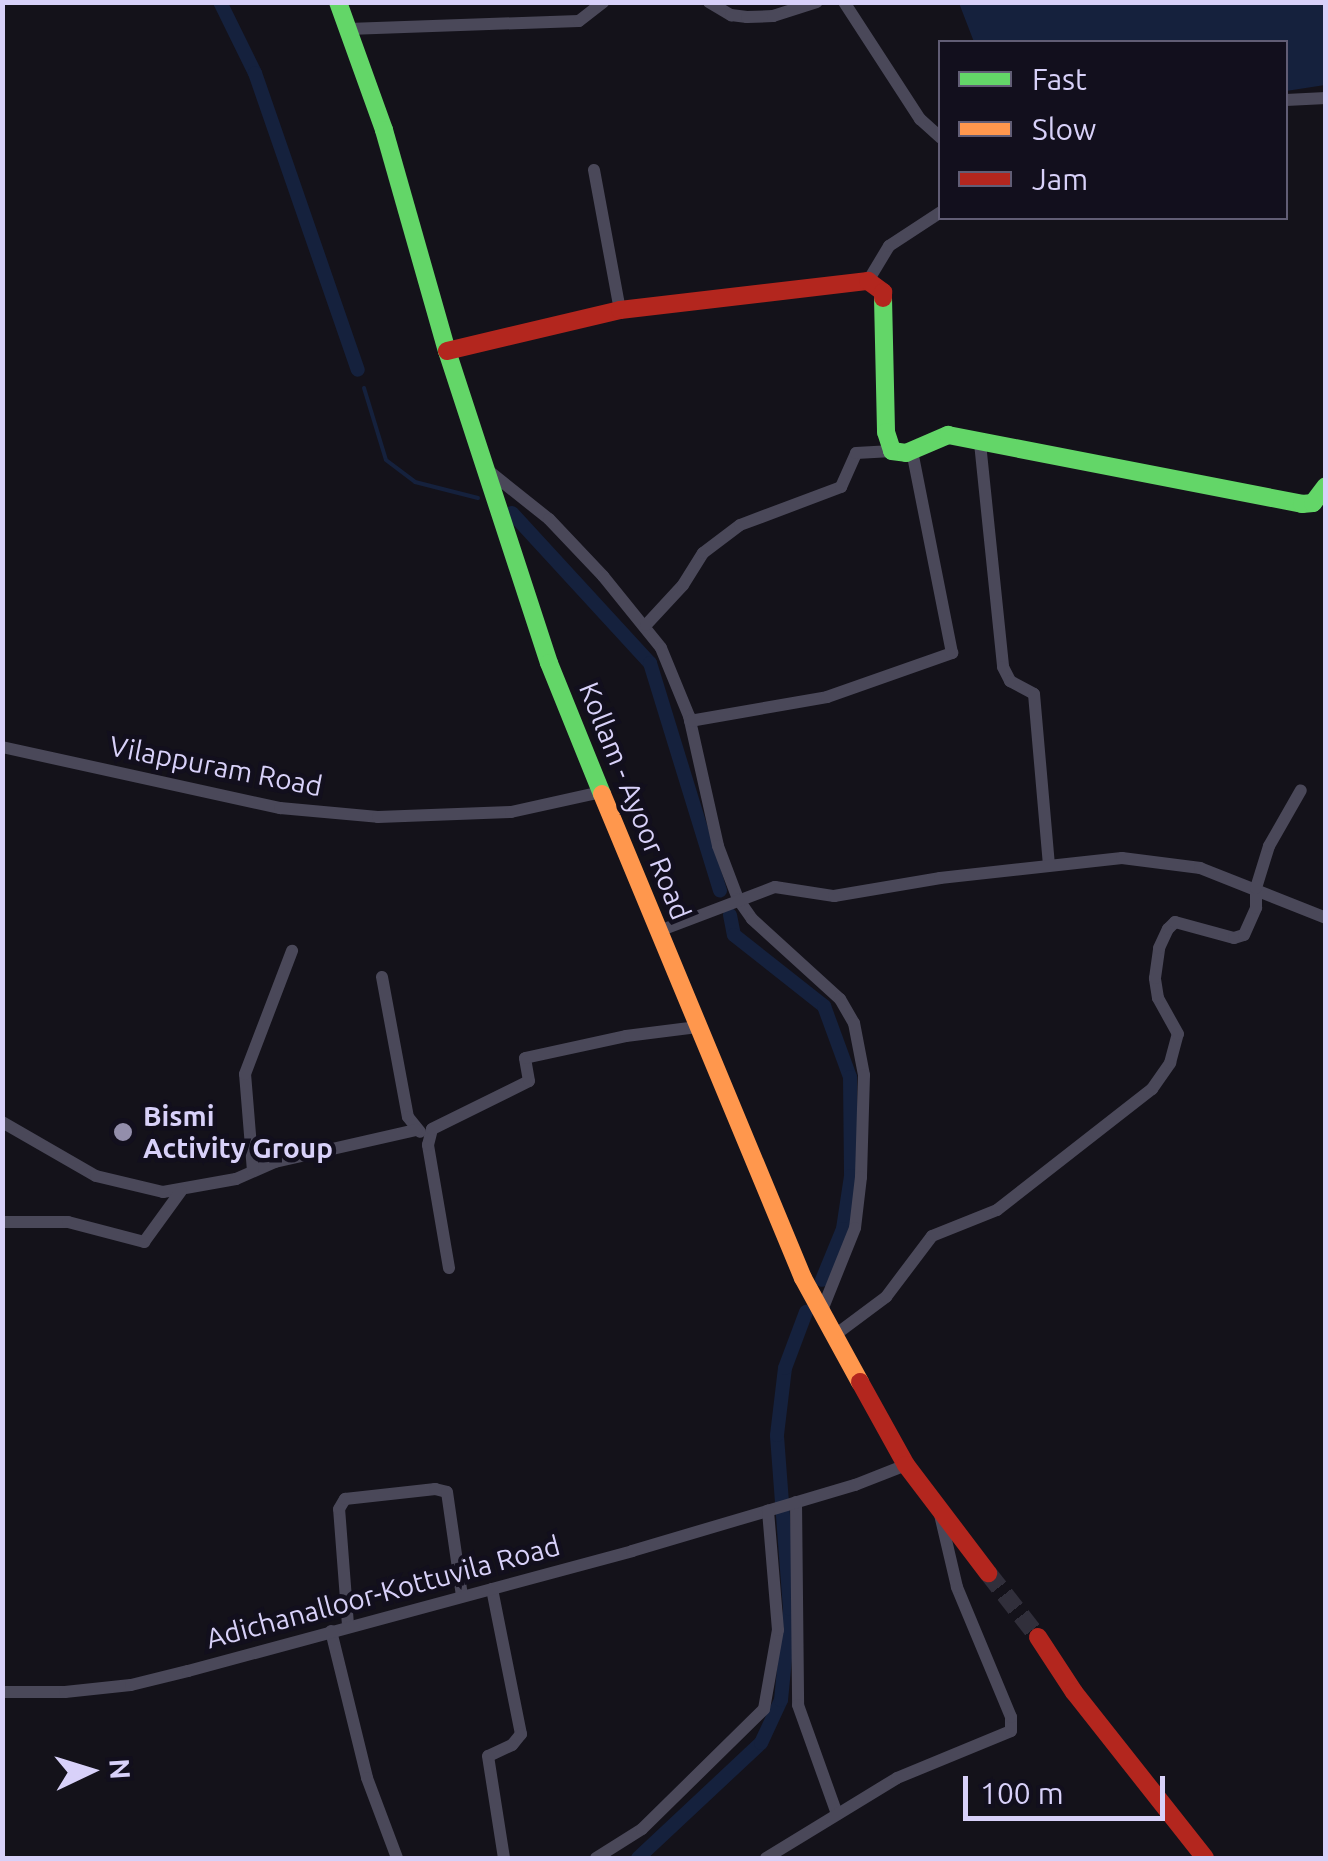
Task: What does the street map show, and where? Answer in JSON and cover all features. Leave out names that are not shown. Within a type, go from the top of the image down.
[{"type":"main road","name":"Kollam - Ayoor Road","points":[[338,2],[384,130],[447,352],[550,663],[697,1027],[796,1260],[835,1335],[906,1465],[988,1573]]},
{"type":"main road","points":[[447,352],[620,310],[868,281],[883,292],[886,432],[892,451],[912,452],[948,434],[1307,505],[1318,499],[1326,486]]},
{"type":"main road","points":[[1038,1637],[1074,1692],[1205,1858]]},
{"type":"street","points":[[348,30],[579,21],[603,2]]},
{"type":"street","points":[[708,2],[731,15],[746,17],[772,16],[817,2]]},
{"type":"street","points":[[844,2],[920,120],[938,136]]},
{"type":"street","points":[[1288,100],[1326,98]]},
{"type":"street","points":[[594,170],[620,310]]},
{"type":"street","points":[[868,281],[890,246],[938,213]]},
{"type":"street","points":[[980,443],[1003,667],[1010,681],[1034,694],[1049,865]]},
{"type":"street","points":[[646,625],[683,585],[703,552],[740,525],[841,487],[856,453],[892,451]]},
{"type":"street","points":[[690,721],[828,697],[952,652],[912,452]]},
{"type":"street","points":[[483,466],[548,519],[646,625],[673,672],[690,721],[718,846],[738,899],[752,919],[840,999],[859,1044],[864,1115],[855,1228],[822,1310]]},
{"type":"street","name":"Vilappuram Road","points":[[2,747],[280,808],[378,817],[511,812],[601,792]]},
{"type":"street","points":[[835,1335],[886,1297],[932,1236],[997,1210],[1152,1089],[1170,1063],[1178,1034],[1158,998],[1155,978],[1159,948],[1168,929],[1175,922],[1242,938],[1256,908],[1256,888],[1269,846],[1300,790]]},
{"type":"street","points":[[659,931],[775,887],[834,896],[1122,858],[1200,868],[1326,918]]},
{"type":"street","points":[[252,1171],[245,1074],[292,952]]},
{"type":"street","points":[[382,977],[408,1117],[422,1133],[449,1268]]},
{"type":"street","points":[[2,1122],[96,1176],[137,1188],[181,1191],[422,1133],[529,1081],[525,1058],[626,1036],[697,1027]]},
{"type":"street","points":[[2,1222],[68,1222],[144,1242],[181,1191]]},
{"type":"street","name":"Adichanalloor-Kottuvila Road","points":[[2,1692],[64,1692],[131,1685],[348,1624],[492,1589],[793,1503],[906,1465]]},
{"type":"street","points":[[348,1624],[340,1509],[345,1498],[436,1489],[447,1492],[462,1596]]},
{"type":"street","points":[[793,1503],[800,1602],[798,1705],[837,1814]]},
{"type":"street","points":[[766,1858],[897,1778],[1011,1731],[1011,1717],[957,1587],[939,1508]]},
{"type":"street","points":[[596,1858],[642,1829],[764,1709],[778,1630],[770,1509]]},
{"type":"street","points":[[492,1589],[521,1734],[512,1745],[488,1756],[504,1858]]},
{"type":"street","points":[[330,1631],[367,1778],[397,1858]]},
{"type":"water","points":[[959,3],[1325,3],[1325,85],[1288,91],[1288,40],[973,40]]},
{"type":"waterway","points":[[220,2],[255,73],[358,370]]},
{"type":"waterway","points":[[364,388],[386,460],[415,482],[478,498]]},
{"type":"waterway","points":[[512,513],[650,663],[720,890]]},
{"type":"waterway","points":[[730,915],[734,935],[824,1006],[850,1077],[851,1176],[843,1229],[822,1280]]},
{"type":"waterway","points":[[638,1858],[761,1743],[781,1700],[790,1609],[777,1435],[785,1368],[806,1312]]},
{"type":"tunnel","points":[[988,1573],[1038,1637]]},
{"type":"traffic: fast","points":[[338,2],[384,130],[447,351],[549,663],[602,794]]},
{"type":"traffic: fast","points":[[883,298],[886,432],[892,451],[906,453],[948,435],[1302,504],[1313,503],[1326,486]]},
{"type":"traffic: slow","points":[[602,794],[803,1278],[860,1382]]},
{"type":"traffic: jam","points":[[447,351],[620,310],[868,281],[883,292],[883,298]]},
{"type":"traffic: jam","points":[[860,1382],[906,1465],[988,1573]]},
{"type":"traffic: jam","points":[[1038,1637],[1074,1692],[1205,1858]]},
{"type":"place","name":"Bismi Activity Group","points":[[123,1132]]}]
